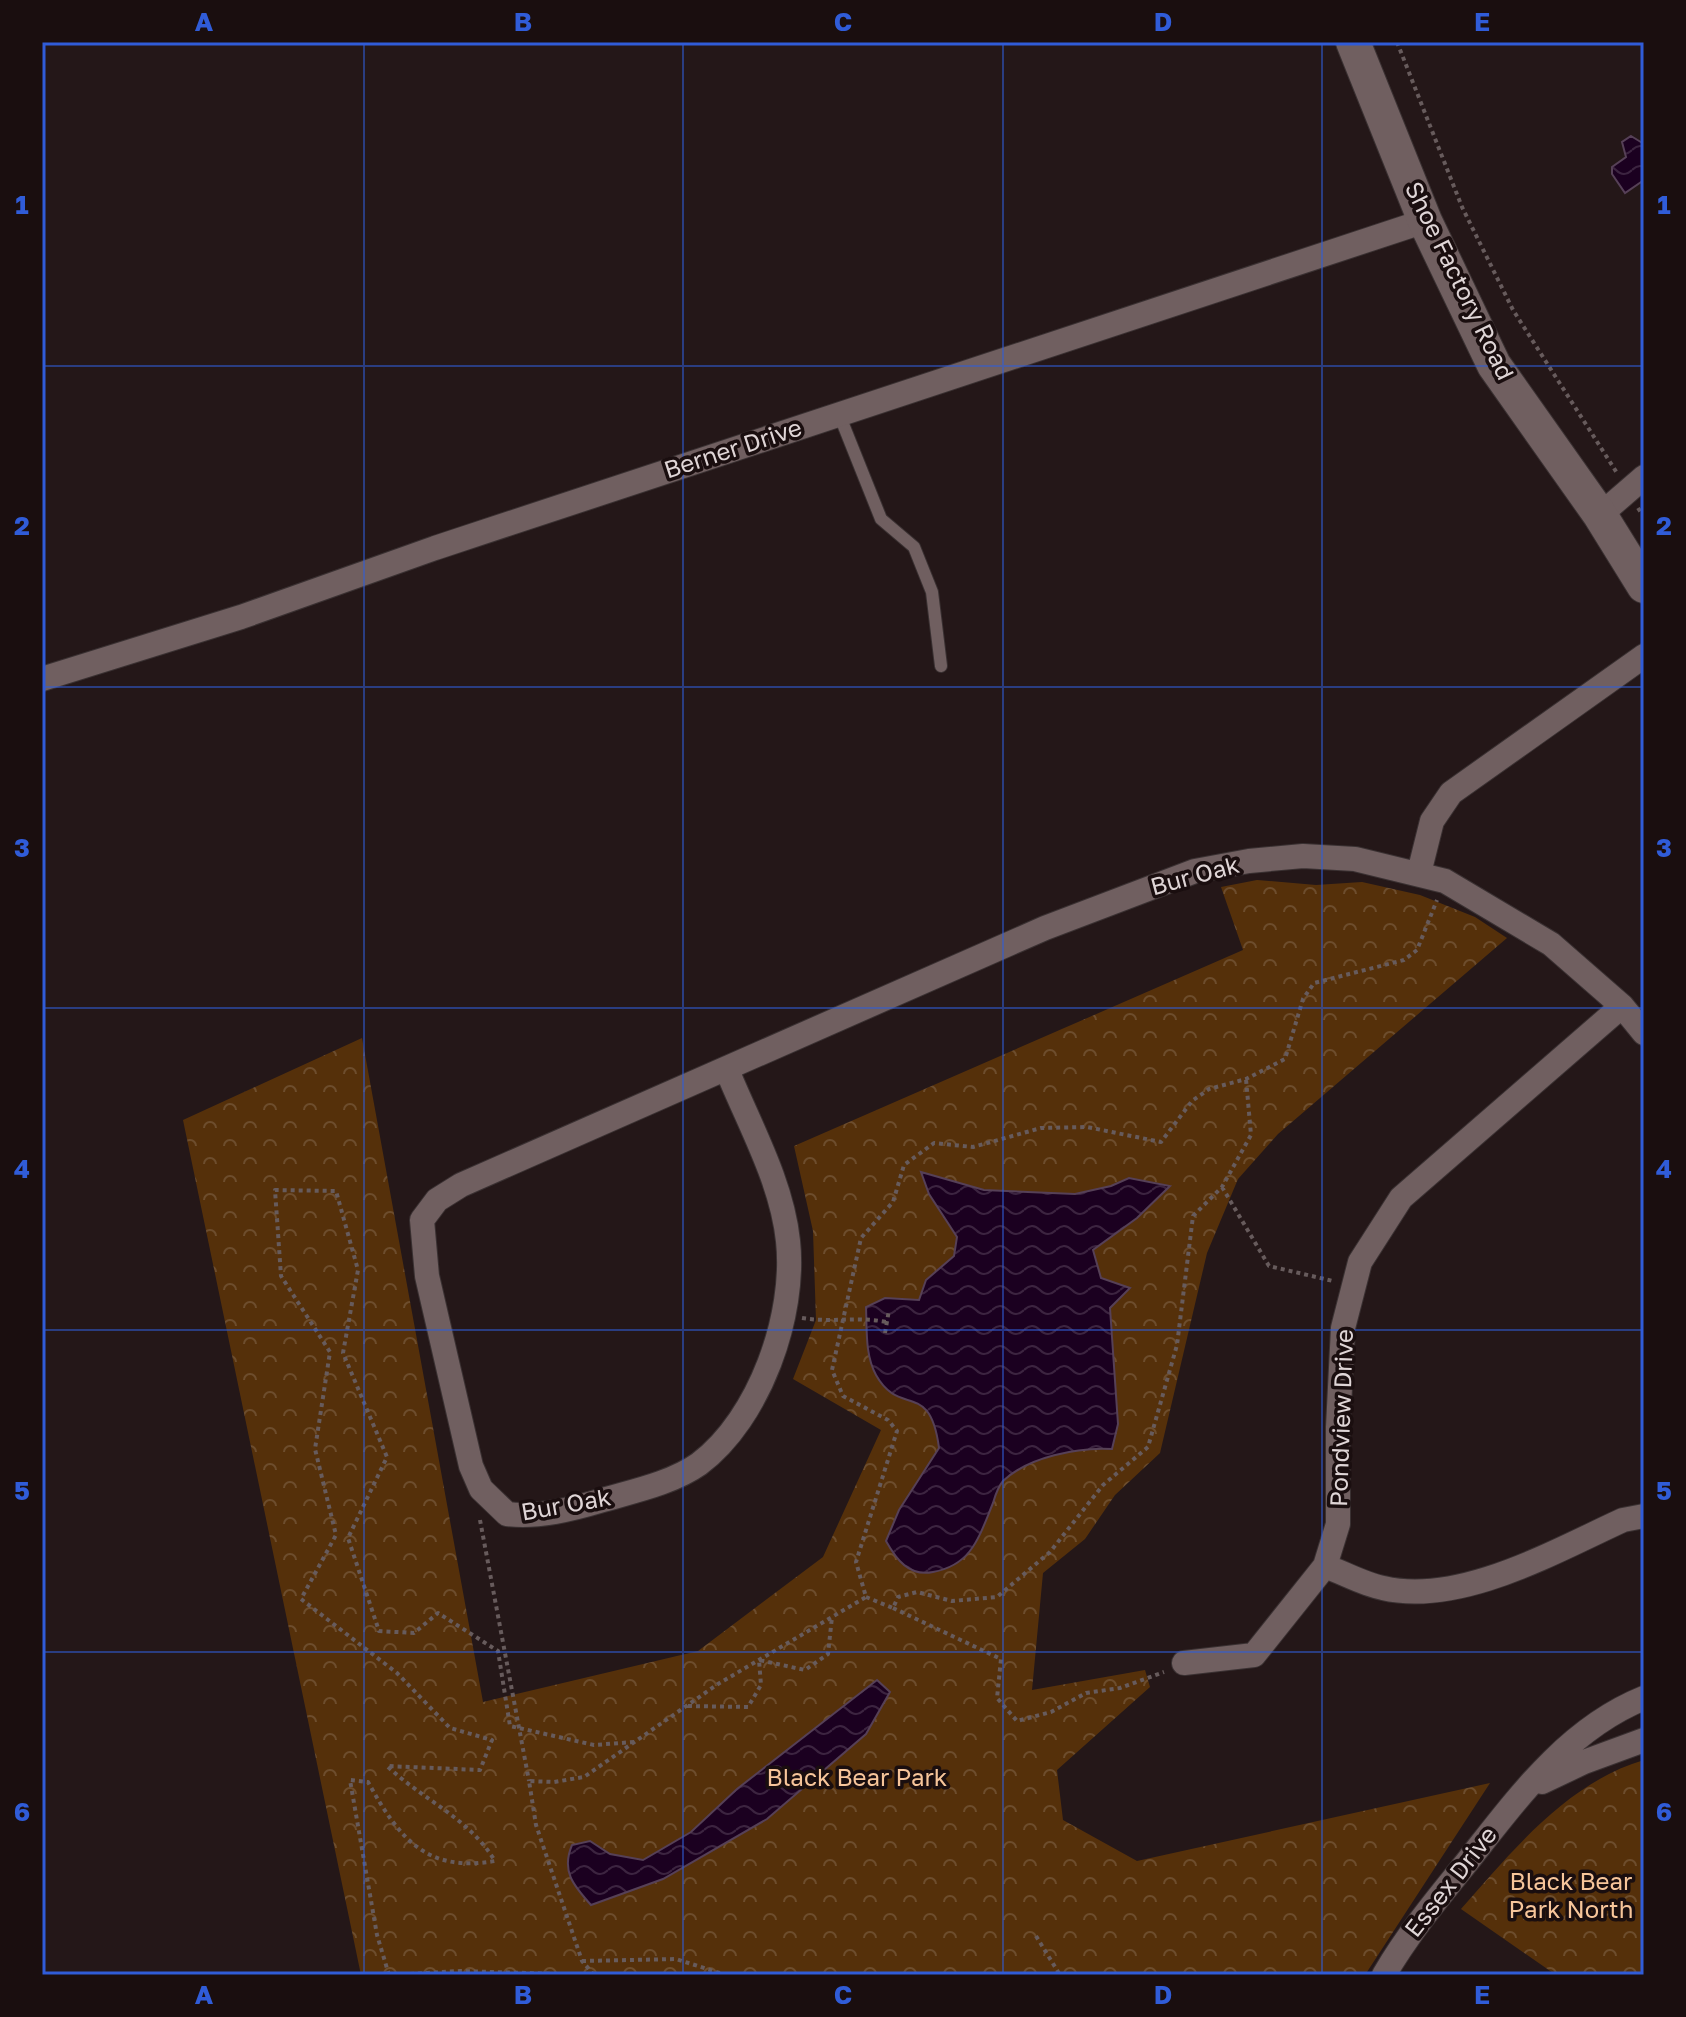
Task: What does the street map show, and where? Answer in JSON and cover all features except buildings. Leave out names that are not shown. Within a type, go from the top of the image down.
[{"type":"street","name":"Shoe Factory Road","points":[[1353,42],[1425,221],[1494,365],[1600,515],[1644,586]]},
{"type":"street","name":"Berner Drive","points":[[42,679],[241,617],[376,568],[1425,221]]},
{"type":"street","points":[[1600,515],[1636,483]]},
{"type":"street","points":[[1419,873],[1432,821],[1451,793],[1644,656]]},
{"type":"street","name":"Bur Oak","points":[[727,1070],[780,1199],[788,1240],[790,1276],[780,1337],[747,1406],[725,1439],[698,1464],[634,1491],[554,1512],[507,1514],[481,1489],[471,1466],[427,1276],[422,1220],[437,1200],[461,1185],[1045,928],[1195,871],[1303,856],[1355,859],[1445,881],[1551,944],[1622,1006],[1644,1033]]},
{"type":"street","name":"Pondview Drive","points":[[1184,1663],[1254,1655],[1325,1566],[1338,1524],[1338,1427],[1343,1328],[1360,1262],[1401,1198],[1622,1006]]},
{"type":"street","points":[[1325,1566],[1382,1588],[1415,1592],[1437,1589],[1506,1573],[1623,1520],[1644,1516]]},
{"type":"street","name":"Essex Drive","points":[[1384,1975],[1405,1939],[1521,1793],[1581,1734],[1644,1698]]},
{"type":"street","name":"Essex Drive","points":[[1521,1793],[1584,1762],[1644,1740]]},
{"type":"lane","points":[[839,414],[881,519],[914,547],[932,592],[941,666]]},
{"type":"path","points":[[1397,42],[1462,207],[1513,310],[1636,483],[1644,517]]},
{"type":"path","points":[[866,1597],[856,1562],[897,1431],[888,1420],[843,1396],[832,1370],[861,1238],[893,1202],[904,1165],[934,1143],[973,1147],[1041,1128],[1087,1127],[1161,1142],[1192,1101],[1209,1089],[1246,1079],[1285,1059],[1303,999],[1314,983],[1404,960],[1417,950],[1445,881]]},
{"type":"path","points":[[893,1608],[898,1597],[917,1592],[952,1601],[997,1597],[1050,1552],[1103,1485],[1148,1447],[1177,1345],[1193,1216],[1222,1187],[1251,1135],[1246,1079]]},
{"type":"path","points":[[1222,1187],[1269,1266],[1354,1286]]},
{"type":"path","points":[[594,1975],[460,1971],[392,1975],[377,1935],[350,1780],[368,1782],[386,1815],[425,1856],[470,1865],[495,1861],[480,1836],[407,1785],[387,1766],[480,1770],[492,1740],[450,1728],[397,1673],[301,1599],[336,1535],[315,1449],[330,1352],[281,1276],[275,1190],[336,1191],[358,1270],[343,1353],[387,1457],[348,1538],[379,1631],[414,1633],[438,1613],[498,1651],[510,1726],[594,1745],[634,1742]]},
{"type":"path","points":[[885,1333],[889,1310]]},
{"type":"path","points":[[785,1315],[841,1322],[857,1316],[886,1322]]},
{"type":"path","points":[[492,1502],[480,1520],[536,1825],[582,1961],[594,1975]]},
{"type":"path","points":[[529,1781],[554,1782],[584,1777],[686,1706],[866,1597]]},
{"type":"path","points":[[866,1597],[1001,1659],[997,1698],[1017,1721],[1051,1712],[1086,1693],[1120,1688],[1184,1663]]},
{"type":"path","points":[[759,1660],[805,1670],[828,1654],[832,1617]]},
{"type":"path","points":[[686,1706],[748,1707],[761,1685],[759,1660]]},
{"type":"path","points":[[1036,1936],[1060,1975]]},
{"type":"path","points":[[582,1961],[676,1959],[726,1975]]},
{"type":"green space","name":"Black Bear Park","points":[[1257,880],[1316,885],[1362,882],[1420,895],[1475,917],[1507,938],[1278,1134],[1238,1179],[1207,1253],[1160,1453],[1115,1495],[1085,1539],[1043,1573],[1032,1690],[1145,1670],[1150,1687],[1057,1770],[1063,1820],[1137,1861],[1490,1783],[1365,1975],[361,1975],[183,1120],[362,1038],[483,1702],[698,1651],[823,1557],[881,1430],[793,1379],[816,1320],[813,1231],[794,1146],[1243,950],[1221,887]]},
{"type":"green space","name":"Black Bear Park North","points":[[1644,1760],[1644,1975],[1556,1975],[1461,1909],[1521,1843],[1566,1802],[1616,1770]]},
{"type":"water","points":[[1631,136],[1644,144],[1644,180],[1625,193],[1612,174],[1612,167],[1626,157],[1622,142]]},
{"type":"water","points":[[921,1172],[984,1190],[1075,1194],[1111,1186],[1129,1178],[1170,1186],[1137,1218],[1093,1250],[1101,1278],[1130,1288],[1110,1308],[1118,1424],[1112,1449],[1054,1455],[1013,1473],[1000,1486],[978,1538],[965,1556],[946,1568],[924,1573],[904,1565],[886,1541],[899,1510],[939,1448],[935,1427],[921,1406],[895,1395],[885,1388],[876,1375],[868,1351],[866,1307],[885,1298],[919,1300],[926,1280],[954,1256],[957,1237],[929,1194]]},
{"type":"water","points":[[877,1680],[890,1692],[866,1734],[767,1819],[663,1879],[591,1905],[574,1884],[568,1870],[572,1845],[590,1841],[610,1854],[643,1860],[691,1832],[737,1789]]}]
